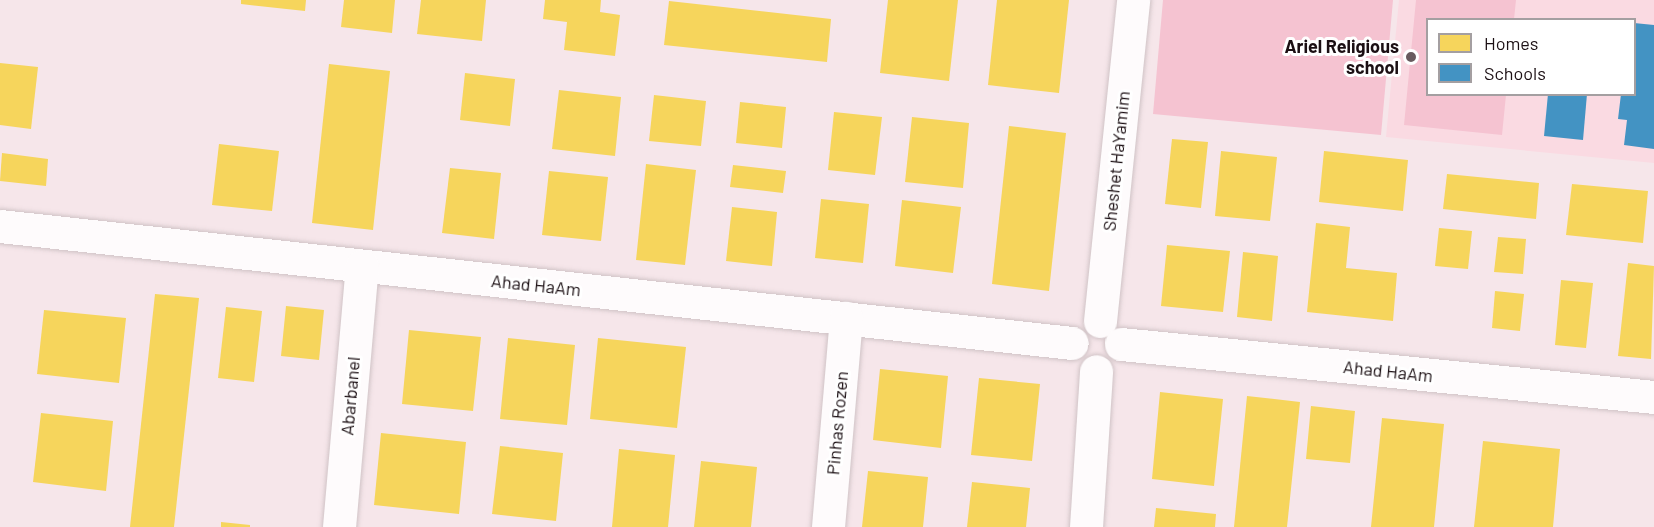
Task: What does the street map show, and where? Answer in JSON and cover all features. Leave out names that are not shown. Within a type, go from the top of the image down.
[{"type":"street","name":"Sheshet HaYamim","points":[[1111,333],[1133,0]]},
{"type":"street","name":"Ahad HaAm","points":[[0,226],[1072,343]]},
{"type":"street","name":"Abarbanel","points":[[339,527],[362,266]]},
{"type":"street","name":"Pinhas Rozen","points":[[828,527],[846,318]]},
{"type":"street","points":[[1084,324],[1111,333],[1115,363],[1096,371],[1081,366],[1072,343],[1084,324]]},
{"type":"street","name":"Ahad HaAm","points":[[1111,333],[1654,397]]},
{"type":"street","points":[[1086,527],[1096,371]]},
{"type":"shaded area","points":[[1163,0],[1393,0],[1381,135],[1153,114]]},
{"type":"shaded area","name":"Ariel Religious school","points":[[1399,0],[1654,0],[1654,163],[1386,137]]},
{"type":"shaded area","points":[[1416,0],[1516,0],[1514,18],[1426,18],[1426,96],[1506,96],[1502,135],[1404,125]]},
{"type":"building: Homes","points":[[241,0],[306,0],[305,11],[241,4]]},
{"type":"building: Homes","points":[[344,0],[395,0],[392,33],[341,27]]},
{"type":"building: Homes","points":[[421,0],[486,0],[482,41],[417,34]]},
{"type":"building: Homes","points":[[545,0],[601,0],[600,12],[620,15],[615,56],[564,50],[567,22],[543,19]]},
{"type":"building: Homes","points":[[888,0],[958,0],[949,81],[880,73]]},
{"type":"building: Homes","points":[[997,0],[1069,0],[1059,93],[988,85]]},
{"type":"building: Homes","points":[[669,1],[831,19],[827,62],[664,45]]},
{"type":"building: Homes","points":[[0,63],[38,67],[31,129],[0,125]]},
{"type":"building: Homes","points":[[329,64],[390,71],[373,230],[312,223]]},
{"type":"building: Homes","points":[[465,73],[515,79],[510,126],[460,120]]},
{"type":"building: Homes","points":[[559,90],[621,97],[615,156],[552,149]]},
{"type":"building: Homes","points":[[654,95],[706,101],[701,146],[649,141]]},
{"type":"building: Homes","points":[[740,102],[786,107],[782,148],[736,143]]},
{"type":"building: Homes","points":[[834,112],[882,117],[875,175],[828,170]]},
{"type":"building: Homes","points":[[912,117],[969,123],[963,188],[905,182]]},
{"type":"building: Homes","points":[[1009,126],[1066,133],[1049,291],[992,284]]},
{"type":"building: Homes","points":[[1172,139],[1208,142],[1201,208],[1165,204]]},
{"type":"building: Homes","points":[[219,144],[279,151],[272,211],[212,205]]},
{"type":"building: Homes","points":[[1221,151],[1277,157],[1270,221],[1215,216]]},
{"type":"building: Homes","points":[[1324,151],[1408,160],[1403,211],[1319,202]]},
{"type":"building: Homes","points":[[2,153],[48,159],[46,186],[0,181]]},
{"type":"building: Homes","points":[[646,164],[696,170],[685,265],[636,260]]},
{"type":"building: Homes","points":[[733,165],[786,171],[783,193],[730,187]]},
{"type":"building: Homes","points":[[450,168],[501,173],[494,239],[442,233]]},
{"type":"building: Homes","points":[[549,171],[608,177],[601,241],[542,235]]},
{"type":"building: Homes","points":[[1447,174],[1539,183],[1536,219],[1443,209]]},
{"type":"building: Homes","points":[[1572,184],[1648,191],[1643,243],[1566,235]]},
{"type":"building: Homes","points":[[821,199],[869,204],[863,263],[815,258]]},
{"type":"building: Homes","points":[[902,200],[961,207],[953,273],[895,266]]},
{"type":"building: Homes","points":[[732,207],[777,212],[772,266],[726,261]]},
{"type":"building: Homes","points":[[1316,223],[1350,227],[1346,268],[1397,273],[1393,321],[1307,312]]},
{"type":"building: Homes","points":[[1439,228],[1472,231],[1468,269],[1435,266]]},
{"type":"building: Homes","points":[[1498,237],[1526,239],[1523,274],[1494,272]]},
{"type":"building: Homes","points":[[1167,245],[1230,251],[1223,312],[1161,306]]},
{"type":"building: Homes","points":[[1243,252],[1278,256],[1272,321],[1237,317]]},
{"type":"building: Homes","points":[[1628,263],[1654,266],[1651,359],[1618,356]]},
{"type":"building: Homes","points":[[1561,280],[1593,283],[1586,348],[1555,345]]},
{"type":"building: Homes","points":[[1495,291],[1524,294],[1520,331],[1492,328]]},
{"type":"building: Homes","points":[[155,294],[199,298],[174,527],[130,527]]},
{"type":"building: Homes","points":[[286,306],[324,310],[319,360],[281,356]]},
{"type":"building: Homes","points":[[226,307],[262,311],[254,382],[218,378]]},
{"type":"building: Homes","points":[[44,310],[126,318],[119,383],[37,374]]},
{"type":"building: Homes","points":[[409,330],[481,337],[473,411],[402,404]]},
{"type":"building: Homes","points":[[508,338],[575,345],[567,425],[500,419]]},
{"type":"building: Homes","points":[[598,338],[686,347],[677,428],[590,419]]},
{"type":"building: Homes","points":[[880,369],[948,376],[941,448],[873,440]]},
{"type":"building: Homes","points":[[979,378],[1040,384],[1032,461],[971,455]]},
{"type":"building: Homes","points":[[1160,392],[1223,399],[1214,486],[1152,479]]},
{"type":"building: Homes","points":[[1247,396],[1300,402],[1287,527],[1234,527]]},
{"type":"building: Homes","points":[[1311,406],[1355,411],[1350,463],[1306,459]]},
{"type":"building: Homes","points":[[41,413],[113,421],[106,491],[33,482]]},
{"type":"building: Homes","points":[[1382,418],[1444,424],[1434,527],[1371,527]]},
{"type":"building: Homes","points":[[381,433],[466,442],[459,514],[374,505]]},
{"type":"building: Homes","points":[[1483,441],[1560,449],[1553,527],[1474,527]]},
{"type":"building: Homes","points":[[500,446],[563,453],[556,521],[492,514]]},
{"type":"building: Homes","points":[[619,449],[675,455],[668,527],[612,527]]},
{"type":"building: Homes","points":[[701,461],[757,467],[751,527],[694,527]]},
{"type":"building: Homes","points":[[868,471],[928,477],[923,527],[862,527]]},
{"type":"building: Homes","points":[[972,482],[1030,488],[1026,527],[967,527]]},
{"type":"building: Homes","points":[[1156,508],[1216,514],[1215,527],[1154,527]]},
{"type":"building: Homes","points":[[221,522],[250,525],[250,527],[221,527]]},
{"type":"building: Schools","points":[[1636,23],[1654,25],[1654,149],[1624,145],[1627,120],[1618,119],[1621,96],[1636,96]]},
{"type":"building: Schools","points":[[1548,96],[1587,96],[1583,140],[1544,136]]},
{"type":"place","name":"Ariel Religious school","points":[[1411,57]]}]
